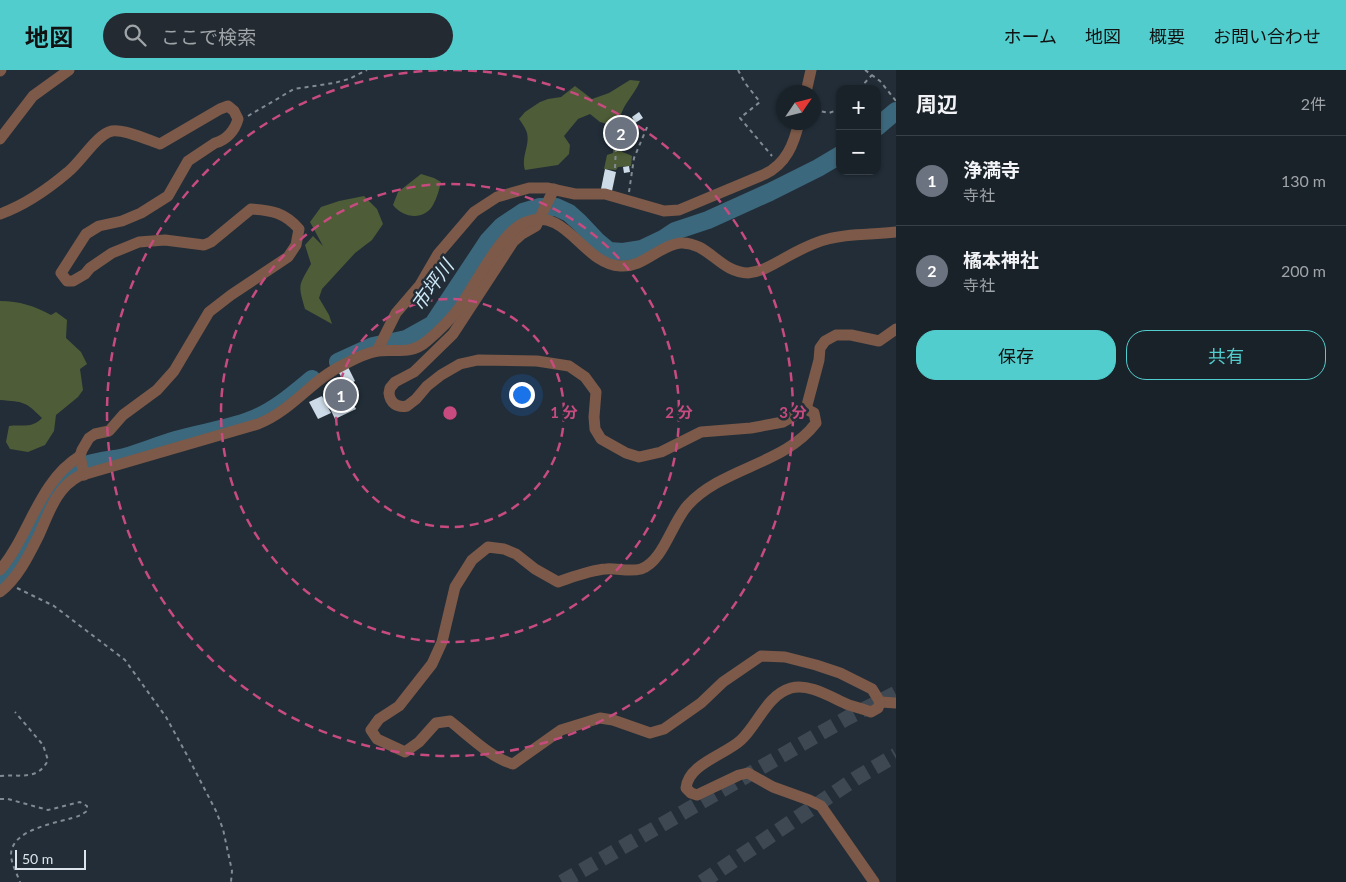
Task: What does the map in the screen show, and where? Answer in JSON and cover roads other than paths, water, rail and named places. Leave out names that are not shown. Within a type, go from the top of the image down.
[{"type":"street","points":[[0,139],[33,96],[69,70]]},
{"type":"street","points":[[808,85],[811,70]]},
{"type":"street","points":[[0,214],[25,204],[70,171],[102,134],[114,130],[160,144],[228,106],[234,111],[238,119],[235,129],[220,142],[215,143],[188,161],[168,196],[141,213],[122,221],[99,226],[86,234],[62,273],[67,280],[73,281],[112,253],[139,242],[165,240],[204,245],[211,242],[251,210],[265,210],[290,219],[299,229],[296,245],[288,257],[209,312],[191,340],[180,363],[157,390],[123,415],[109,431],[95,434],[89,438],[80,456],[84,475]]},
{"type":"street","points":[[377,351],[390,322],[400,306],[420,285],[438,254],[474,212],[492,200],[529,188],[554,189],[575,194],[604,194],[628,199],[664,211],[678,210],[765,174],[779,165],[793,144],[797,130]]},
{"type":"street","points":[[554,189],[533,229],[522,234],[513,242],[466,316],[447,341],[414,372],[399,379],[392,385],[389,393],[394,403],[400,407],[407,406],[445,372],[456,365],[468,362],[496,360],[538,361],[569,366],[585,377],[596,392],[595,428],[601,439],[626,453],[639,457],[661,452],[701,432],[751,428],[783,422],[806,409],[819,360],[820,348],[824,341],[836,334],[879,341],[896,329]]},
{"type":"street","points":[[4,588],[20,569],[34,544],[48,500],[69,482],[84,475],[267,421],[287,408],[337,368],[377,351],[405,351],[417,348],[427,341],[459,308],[510,233],[521,224],[539,219],[564,228],[594,257],[612,266],[630,266],[668,247],[687,244],[704,249],[731,269],[747,273],[765,268],[806,247],[828,239],[845,235],[896,232]]},
{"type":"street","points":[[806,409],[814,413],[816,423],[807,434],[785,450],[717,483],[688,505],[659,554],[641,569],[621,570],[607,568],[558,582],[535,569],[516,554],[504,548],[488,547],[472,560],[455,587],[442,642],[432,664],[399,706],[378,718],[371,730],[377,739],[405,752],[419,742],[436,723],[450,721],[494,755],[505,762],[513,764],[561,730],[600,718],[613,720],[650,733],[664,729],[701,703],[723,682],[761,656],[785,657],[840,673],[872,689],[880,702]]},
{"type":"street","points":[[0,570],[48,500],[62,471],[80,456]]},
{"type":"street","points":[[874,882],[821,806],[773,787],[748,774],[739,775],[697,795],[691,793],[686,788],[686,781],[692,771],[741,740],[771,702],[785,691],[793,688],[815,690],[870,712],[878,708],[880,702]]},
{"type":"street","points":[[880,702],[896,703]]},
{"type":"waterway","name":"市坪川","points":[[881,124],[896,111]]},
{"type":"waterway","name":"市坪川","points":[[338,362],[373,346],[406,339],[433,324],[488,241],[502,226],[523,212],[540,207],[556,207],[569,213],[609,251],[623,252],[642,249],[675,231],[708,220],[770,192],[836,157]]},
{"type":"waterway","name":"市坪川","points":[[0,582],[11,571],[27,542],[41,509],[50,495],[59,482],[77,468],[90,463],[125,457],[176,440],[246,422],[278,405],[312,379]]},
{"type":"tunnel","points":[[562,882],[847,718],[896,693]]},
{"type":"tunnel","points":[[702,882],[858,777],[896,755]]},
{"type":"place","name":"橘本神社","points":[[621,133]]},
{"type":"place","name":"浄満寺","points":[[341,395]]}]
